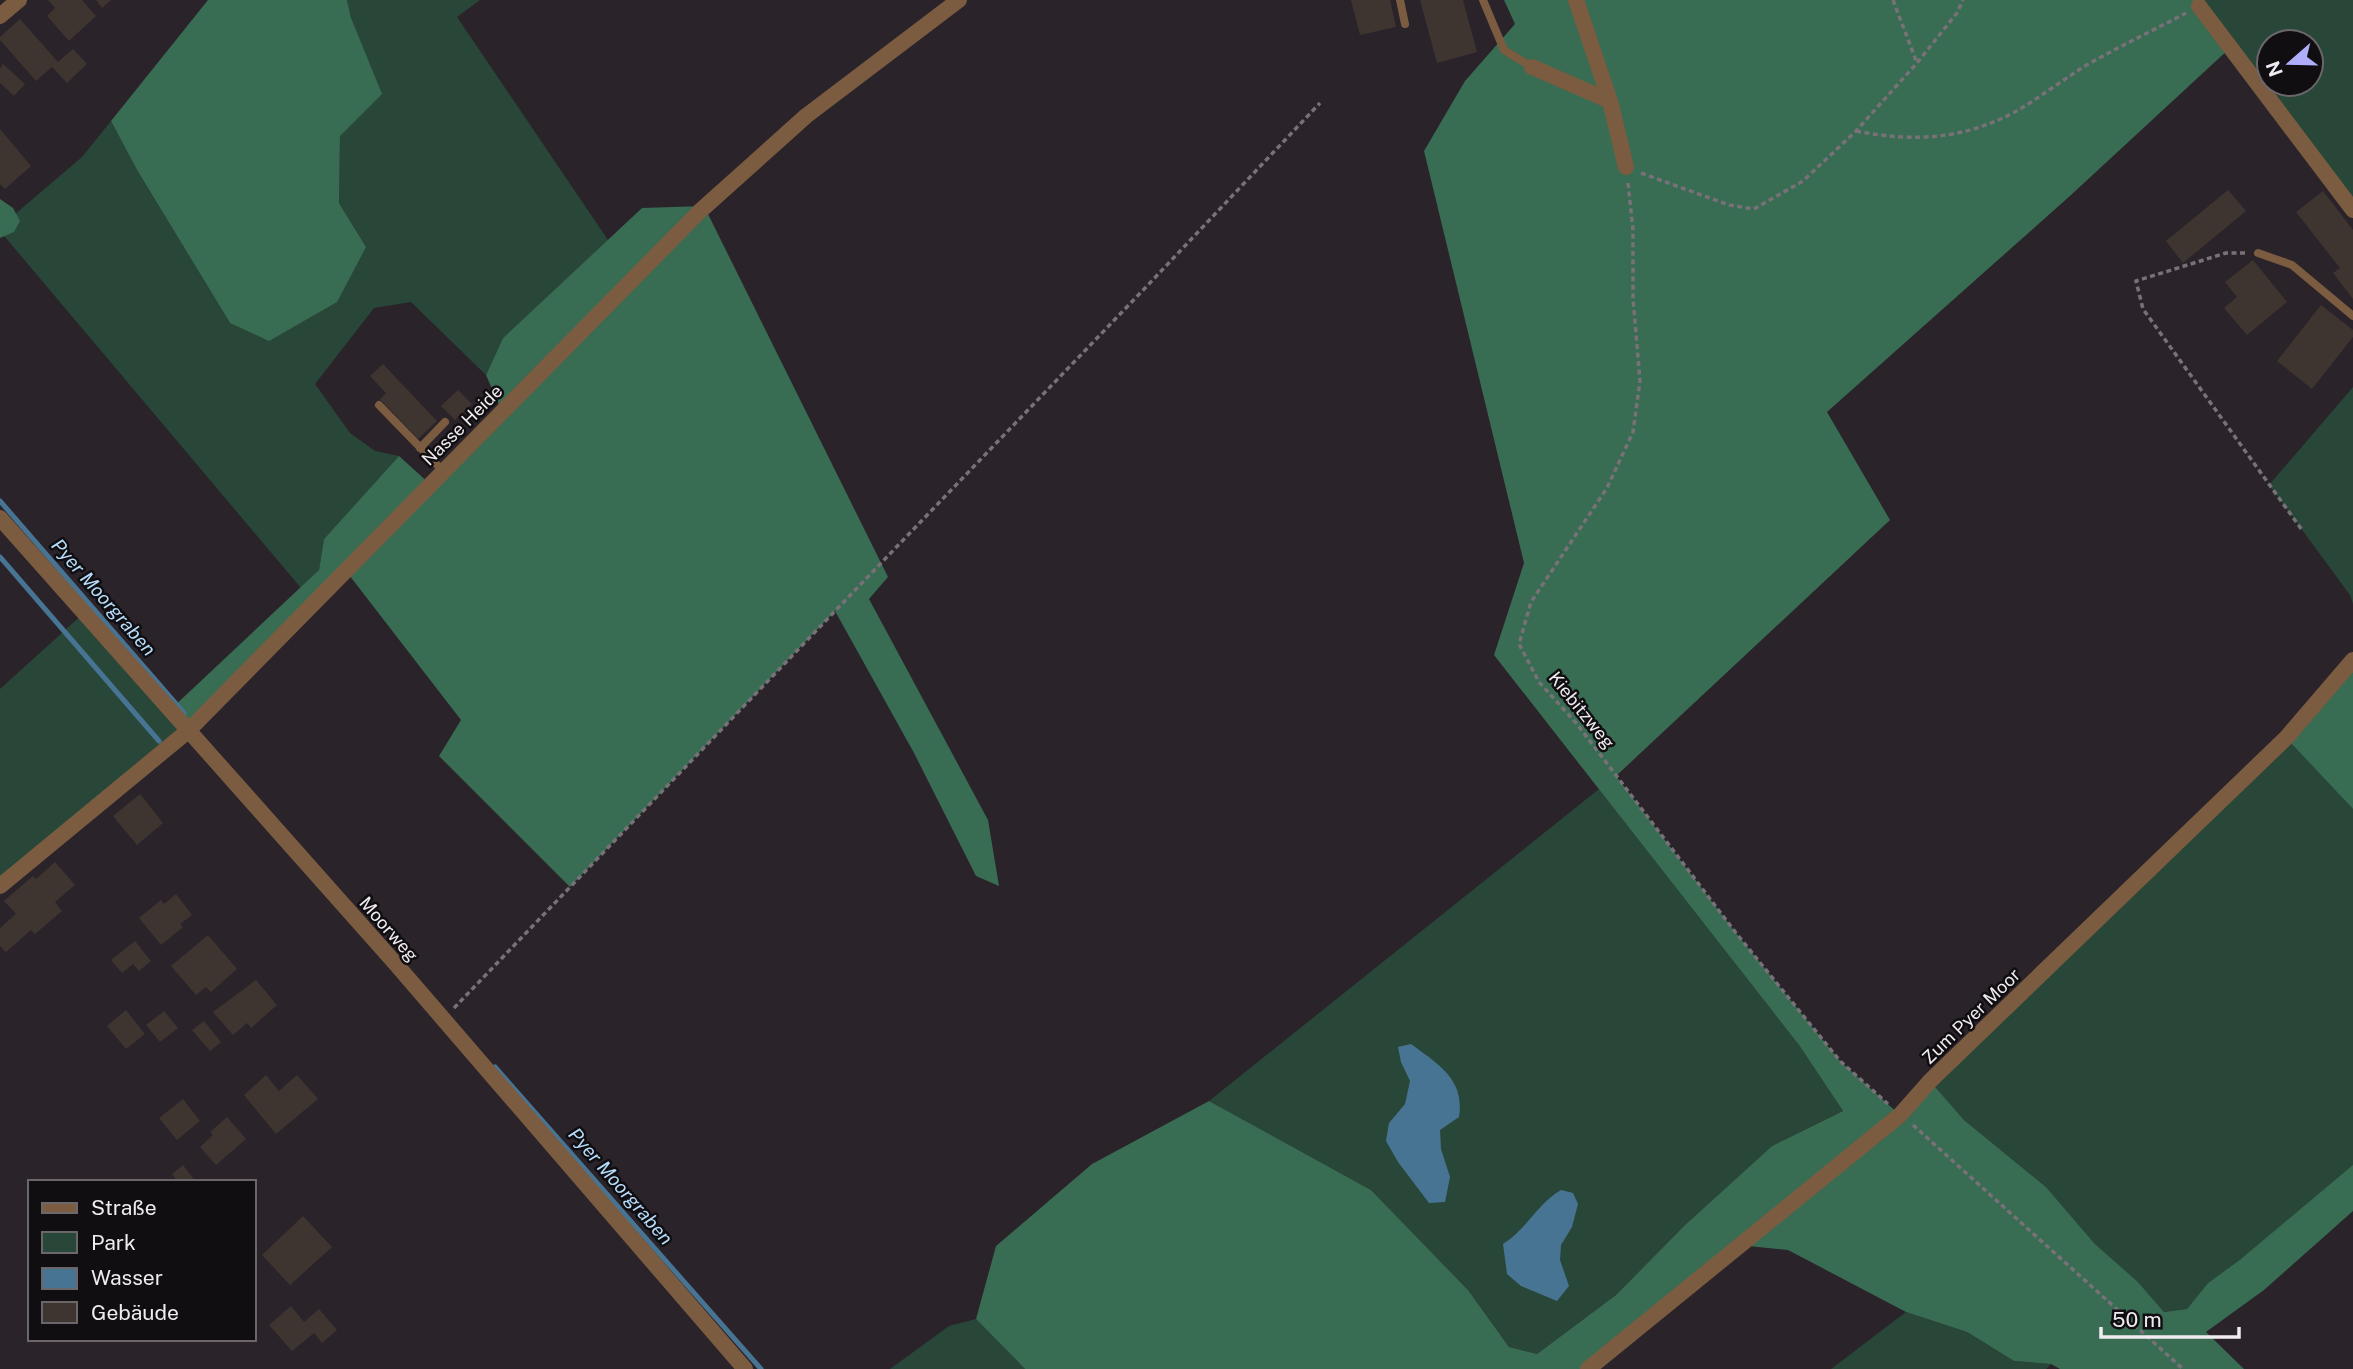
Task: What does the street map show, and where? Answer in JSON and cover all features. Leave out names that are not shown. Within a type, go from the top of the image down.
[{"type":"street","points":[[0,16],[19,0]]},
{"type":"street","name":"Nasse Heide","points":[[0,886],[188,731],[699,212],[806,116],[959,0]]},
{"type":"street","points":[[1576,0],[1610,101],[1626,167]]},
{"type":"street","points":[[2199,6],[2353,210]]},
{"type":"street","points":[[1532,67],[1610,101]]},
{"type":"street","name":"Moorweg","points":[[0,518],[745,1369]]},
{"type":"street","name":"Zum Pyer Moor","points":[[1588,1369],[1900,1115],[1930,1081],[2286,738],[2353,660]]},
{"type":"lane","points":[[1400,0],[1405,24]]},
{"type":"lane","points":[[1483,0],[1504,50],[1532,67]]},
{"type":"lane","points":[[2258,253],[2292,265],[2353,316]]},
{"type":"lane","points":[[379,405],[443,471]]},
{"type":"lane","points":[[420,448],[445,422]]},
{"type":"path","points":[[1893,0],[1917,63]]},
{"type":"path","points":[[1626,167],[1729,205],[1754,209],[1803,181],[1856,131],[1917,63],[1957,13],[1963,0]]},
{"type":"path","points":[[1856,131],[1887,137],[1943,137],[1976,130],[2014,112],[2086,66],[2199,6]]},
{"type":"path","points":[[442,1020],[1320,103]]},
{"type":"path","name":"Kiebitzweg","points":[[1626,167],[1633,230],[1633,299],[1640,381],[1633,432],[1607,488],[1531,602],[1519,644],[1539,682],[1577,724],[1736,933],[1840,1061],[2183,1369]]},
{"type":"path","points":[[2258,253],[2226,253],[2136,281],[2143,309],[2302,530]]},
{"type":"green space","points":[[208,0],[347,0],[351,18],[382,94],[340,136],[339,203],[366,247],[337,302],[269,341],[230,323],[137,170],[111,121]]},
{"type":"green space","points":[[347,0],[480,0],[457,17],[608,240],[503,338],[486,375],[411,302],[374,308],[315,384],[350,433],[375,451],[399,456],[324,539],[319,570],[301,588],[0,231],[0,227],[82,157],[111,121],[137,170],[230,323],[366,247],[339,203],[340,136],[351,18]]},
{"type":"green space","points":[[1504,0],[2194,0],[2230,48],[2071,195],[1827,412],[1890,520],[1616,776],[1736,933],[1840,1061],[1900,1115],[1930,1081],[1964,1120],[2046,1187],[2095,1244],[2138,1282],[2164,1312],[2187,1309],[2208,1283],[2241,1259],[2353,1165],[2353,1211],[2264,1290],[2206,1332],[2244,1369],[2060,1369],[2051,1364],[2014,1361],[1967,1332],[1906,1312],[1788,1250],[1738,1245],[1588,1369],[1025,1369],[976,1319],[996,1246],[1092,1164],[1209,1101],[1371,1190],[1468,1290],[1509,1347],[1537,1354],[1616,1295],[1685,1225],[1772,1146],[1843,1111],[1799,1045],[1494,655],[1524,563],[1424,151],[1465,81],[1515,24]]},
{"type":"green space","points":[[2194,0],[2353,0],[2353,210],[2268,98],[2325,98],[2325,28],[2255,28],[2255,81]]},
{"type":"green space","points":[[0,199],[13,208],[20,221],[14,232],[0,238]]},
{"type":"green space","points":[[704,206],[888,577],[869,599],[988,820],[999,886],[976,876],[914,753],[835,611],[570,887],[439,756],[461,720],[346,571],[188,731],[170,710],[319,570],[324,539],[399,456],[430,484],[502,412],[486,375],[503,338],[642,208]]},
{"type":"green space","points":[[2353,387],[2353,604],[2350,595],[2269,485]]},
{"type":"green space","points":[[84,613],[188,731],[0,886],[0,689]]},
{"type":"green space","points":[[2353,660],[2353,809],[2286,738]]},
{"type":"green space","points":[[2286,738],[2353,809],[2353,1179],[2208,1283],[2187,1309],[2164,1312],[2138,1282],[2095,1244],[2046,1187],[1964,1120],[1930,1081]]},
{"type":"green space","points":[[1599,789],[1799,1045],[1843,1111],[1772,1146],[1685,1225],[1616,1295],[1537,1354],[1509,1347],[1468,1290],[1371,1190],[1209,1101]]},
{"type":"green space","points":[[1906,1312],[1967,1332],[2014,1361],[2051,1364],[2046,1369],[1831,1369]]},
{"type":"green space","points":[[976,1319],[1025,1369],[890,1369],[949,1326]]},
{"type":"water","points":[[1411,1044],[1440,1066],[1454,1082],[1458,1092],[1459,1117],[1440,1130],[1441,1149],[1450,1177],[1445,1202],[1429,1203],[1398,1162],[1386,1141],[1389,1123],[1405,1104],[1410,1081],[1401,1062],[1398,1047]]},
{"type":"water","points":[[1561,1190],[1573,1193],[1578,1204],[1572,1227],[1561,1245],[1560,1260],[1569,1286],[1557,1301],[1521,1286],[1507,1274],[1503,1244]]},
{"type":"building","points":[[48,0],[82,0],[96,16],[69,41],[47,16],[55,8]]},
{"type":"building","points":[[96,0],[111,0],[102,8]]},
{"type":"building","points":[[1351,0],[1390,0],[1396,27],[1360,35]]},
{"type":"building","points":[[1420,0],[1463,0],[1477,52],[1437,63]]},
{"type":"building","points":[[20,19],[58,62],[73,49],[87,64],[67,83],[52,67],[36,81],[0,40]]},
{"type":"building","points":[[3,64],[25,84],[14,96],[0,83],[0,68]]},
{"type":"building","points":[[0,129],[31,166],[5,189],[0,184]]},
{"type":"building","points":[[2228,190],[2246,211],[2183,263],[2166,241]]},
{"type":"building","points":[[2323,191],[2353,230],[2353,299],[2333,273],[2340,268],[2296,212]]},
{"type":"building","points":[[2253,260],[2287,302],[2247,335],[2224,308],[2237,297],[2225,282]]},
{"type":"building","points":[[2321,305],[2353,330],[2353,337],[2312,389],[2277,361]]},
{"type":"building","points":[[383,364],[437,421],[418,439],[380,399],[386,393],[370,376]]},
{"type":"building","points":[[458,390],[472,404],[455,420],[441,406]]},
{"type":"building","points":[[140,794],[163,823],[137,845],[113,816]]},
{"type":"building","points":[[55,862],[75,885],[55,902],[62,911],[35,934],[31,930],[6,952],[0,946],[0,928],[16,914],[4,901],[33,876],[36,879]]},
{"type":"building","points":[[176,894],[192,915],[180,924],[183,927],[161,945],[139,918],[161,900],[164,904]]},
{"type":"building","points":[[208,935],[237,969],[211,992],[206,987],[196,995],[171,966]]},
{"type":"building","points":[[135,941],[151,961],[139,971],[133,964],[122,973],[111,960]]},
{"type":"building","points":[[256,980],[277,1005],[251,1028],[247,1023],[233,1035],[213,1012]]},
{"type":"building","points":[[126,1010],[145,1034],[126,1049],[107,1026]]},
{"type":"building","points":[[164,1011],[178,1028],[160,1042],[146,1025]]},
{"type":"building","points":[[204,1021],[221,1042],[210,1051],[192,1030]]},
{"type":"building","points":[[266,1075],[279,1091],[297,1075],[318,1099],[276,1134],[244,1095]]},
{"type":"building","points":[[183,1099],[200,1121],[177,1140],[159,1118]]},
{"type":"building","points":[[227,1117],[246,1139],[216,1165],[200,1147],[213,1135],[210,1132]]},
{"type":"building","points":[[183,1165],[194,1180],[176,1180],[172,1174]]},
{"type":"building","points":[[303,1216],[332,1247],[290,1285],[262,1255]]},
{"type":"building","points":[[291,1306],[304,1322],[319,1309],[337,1330],[322,1343],[314,1333],[292,1351],[269,1325]]},
{"type":"waterway","name":"Pyer Moorgraben","points":[[0,501],[184,713]]},
{"type":"waterway","points":[[0,557],[159,741]]},
{"type":"waterway","name":"Pyer Moorgraben","points":[[495,1067],[761,1369]]}]
